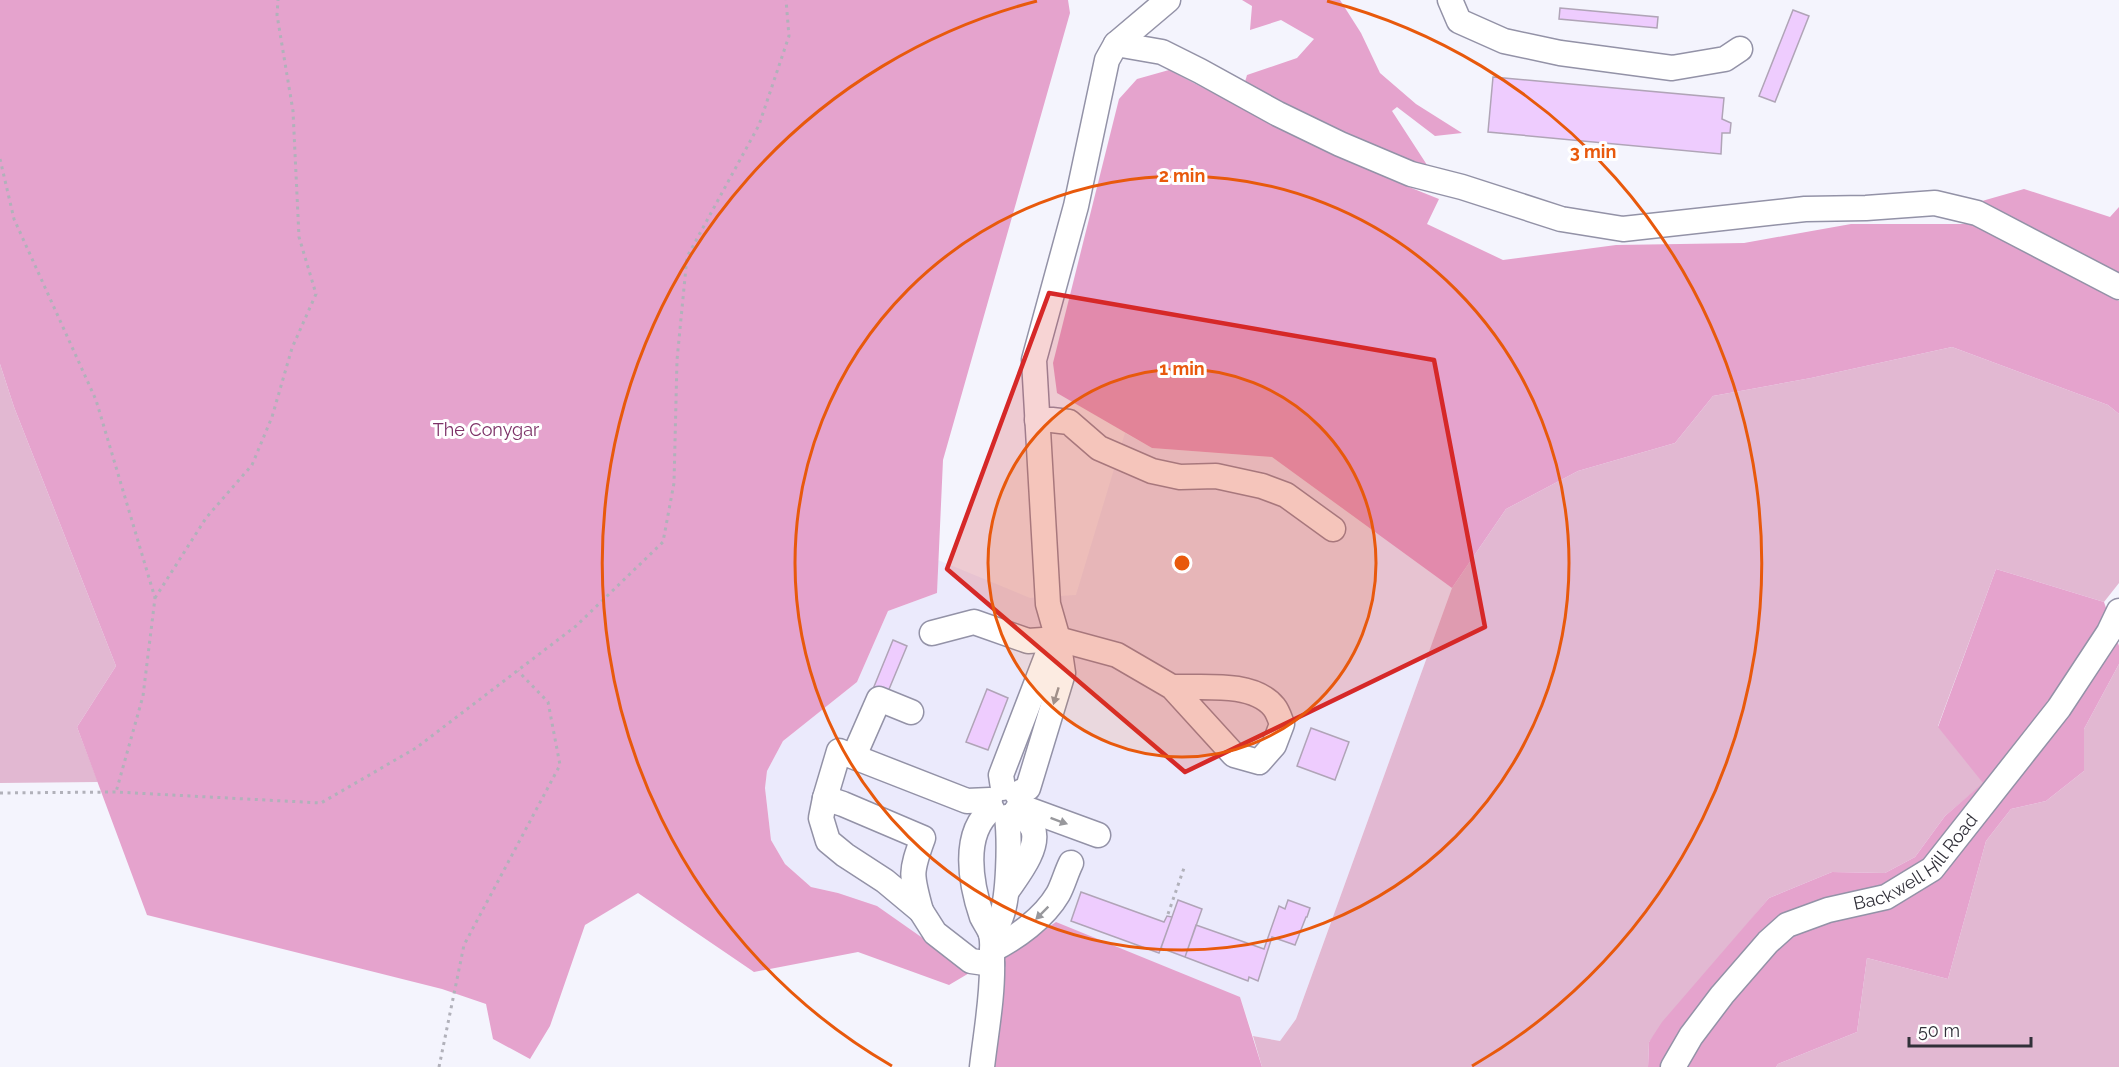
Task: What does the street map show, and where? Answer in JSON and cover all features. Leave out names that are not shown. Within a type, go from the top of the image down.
[{"type":"street","points":[[992,949],[978,903],[972,869],[974,840],[978,824],[1028,788],[1064,673],[1058,639],[1048,604],[1034,360],[1076,206],[1107,60],[1142,0]]},
{"type":"street","points":[[1116,44],[1168,0]]},
{"type":"street","points":[[1450,0],[1459,21],[1504,41],[1560,53],[1672,68],[1725,59],[1740,50]]},
{"type":"street","points":[[1116,44],[1162,52],[1278,114],[1340,144],[1411,174],[1462,187],[1561,219],[1623,229],[1804,208],[1866,208],[1935,203],[1977,213],[2119,287]]},
{"type":"street","points":[[1037,420],[1069,423],[1099,448],[1152,471],[1180,477],[1216,476],[1262,486],[1286,495],[1333,529]]},
{"type":"street","name":"Backwell Hill Road","points":[[1673,1067],[1691,1036],[1722,995],[1768,942],[1787,925],[1828,910],[1886,897],[1932,869],[2059,708],[2109,632],[2119,611]]},
{"type":"street","points":[[932,633],[974,622],[1028,641],[1058,639],[1117,654],[1172,687]]},
{"type":"street","points":[[854,756],[879,699],[910,712]]},
{"type":"street","points":[[921,911],[885,881],[828,841],[821,818],[839,751],[967,801],[1006,804],[1098,835]]},
{"type":"street","points":[[825,798],[923,838],[913,866],[913,881],[921,911],[935,933],[971,961],[1007,942],[1044,912],[1058,894],[1071,863]]},
{"type":"street","points":[[983,1058],[992,949],[1007,891],[1025,865],[1034,841],[1033,830],[1026,819],[1006,804]]},
{"type":"path","points":[[155,598],[206,518],[252,465],[272,417],[292,348],[316,294],[299,237],[293,111],[277,15],[278,0]]},
{"type":"path","points":[[0,793],[116,792],[321,803],[416,748],[518,671],[576,626],[663,542],[674,483],[677,360],[687,257],[759,124],[789,36],[786,0]]},
{"type":"path","points":[[0,159],[14,219],[96,400],[155,598],[143,696],[116,792]]},
{"type":"path","points":[[439,1067],[464,945],[560,765],[548,702],[518,671]]},
{"type":"path","points":[[1168,914],[1184,868]]},
{"type":"highlighted area","points":[[1049,293],[1434,360],[1485,627],[1185,772],[947,569]]},
{"type":"shaded area","points":[[1952,347],[2108,405],[2119,414],[2119,583],[2104,602],[1996,569],[1938,726],[1984,783],[1945,816],[1915,857],[1885,873],[1832,872],[1769,898],[1649,1042],[1648,1067],[1262,1067],[1253,1036],[1280,1041],[1296,1019],[1452,588],[1506,509],[1578,471],[1675,443],[1713,396],[1811,378]]},
{"type":"shaded area","points":[[0,364],[14,407],[116,666],[77,727],[98,782],[0,783]]},
{"type":"shaded area","points":[[1125,433],[1152,448],[1272,457],[1452,588],[1296,1019],[1280,1041],[1253,1036],[1240,997],[1002,959],[971,972],[838,893],[811,887],[785,864],[771,840],[765,788],[767,771],[783,741],[857,682],[888,611],[937,593],[938,560],[1030,598],[1076,595]]},
{"type":"shaded area","points":[[2119,664],[2119,1067],[1776,1067],[1778,1064],[1857,1032],[1867,958],[1948,979],[1986,841],[2011,809],[2046,801],[2084,771],[2084,729]]},
{"type":"green space","name":"The Conygar","points":[[0,0],[1068,0],[1070,13],[943,460],[937,593],[888,611],[857,682],[783,741],[767,771],[765,788],[771,840],[785,864],[811,887],[877,906],[971,972],[949,985],[858,952],[754,972],[638,893],[585,925],[550,1026],[530,1059],[493,1039],[486,1004],[442,989],[147,915],[77,727],[116,666],[14,407],[0,364]]},
{"type":"green space","points":[[1242,0],[1340,0],[1361,33],[1380,73],[1416,104],[1462,133],[1435,136],[1397,107],[1392,111],[1429,168],[1390,155],[1389,179],[1439,199],[1427,224],[1503,260],[1616,245],[1744,243],[1851,224],[1974,224],[2063,268],[2119,301],[2119,414],[2108,405],[1952,347],[1811,378],[1713,396],[1675,443],[1578,471],[1506,509],[1452,588],[1272,457],[1152,448],[1057,393],[1053,363],[1119,99],[1137,79],[1169,70],[1238,106],[1247,75],[1297,58],[1314,39],[1281,20],[1250,30],[1252,6]]},
{"type":"green space","points":[[2024,189],[2110,217],[2119,207],[2119,275],[1982,201]]},
{"type":"green space","points":[[1996,569],[2104,602],[2119,646],[2119,664],[2084,729],[2084,771],[2046,801],[2011,809],[1986,841],[1948,979],[1867,958],[1857,1032],[1778,1064],[1776,1067],[1648,1067],[1649,1042],[1662,1022],[1769,898],[1832,872],[1885,873],[1915,857],[1945,816],[1983,783],[1938,727]]},
{"type":"green space","points":[[1056,922],[1240,997],[1262,1067],[995,1067],[1002,959]]},
{"type":"building","points":[[1560,8],[1658,17],[1657,28],[1559,19]]},
{"type":"building","points":[[1793,10],[1809,16],[1775,102],[1759,96]]},
{"type":"building","points":[[1493,77],[1724,98],[1722,119],[1731,123],[1730,133],[1722,133],[1721,154],[1488,132]]},
{"type":"building","points":[[893,640],[907,646],[887,694],[873,689]]},
{"type":"building","points":[[987,689],[1008,698],[988,750],[966,742]]},
{"type":"building","points":[[1311,728],[1349,742],[1335,780],[1297,766]]},
{"type":"building","points":[[1081,892],[1164,922],[1167,916],[1172,917],[1159,953],[1071,921]]},
{"type":"building","points":[[1178,900],[1202,909],[1185,957],[1161,948]]},
{"type":"building","points":[[1288,900],[1310,908],[1307,917],[1295,945],[1272,937],[1258,981],[1249,977],[1248,981],[1185,957],[1196,925],[1264,949],[1279,906],[1285,909]]}]
